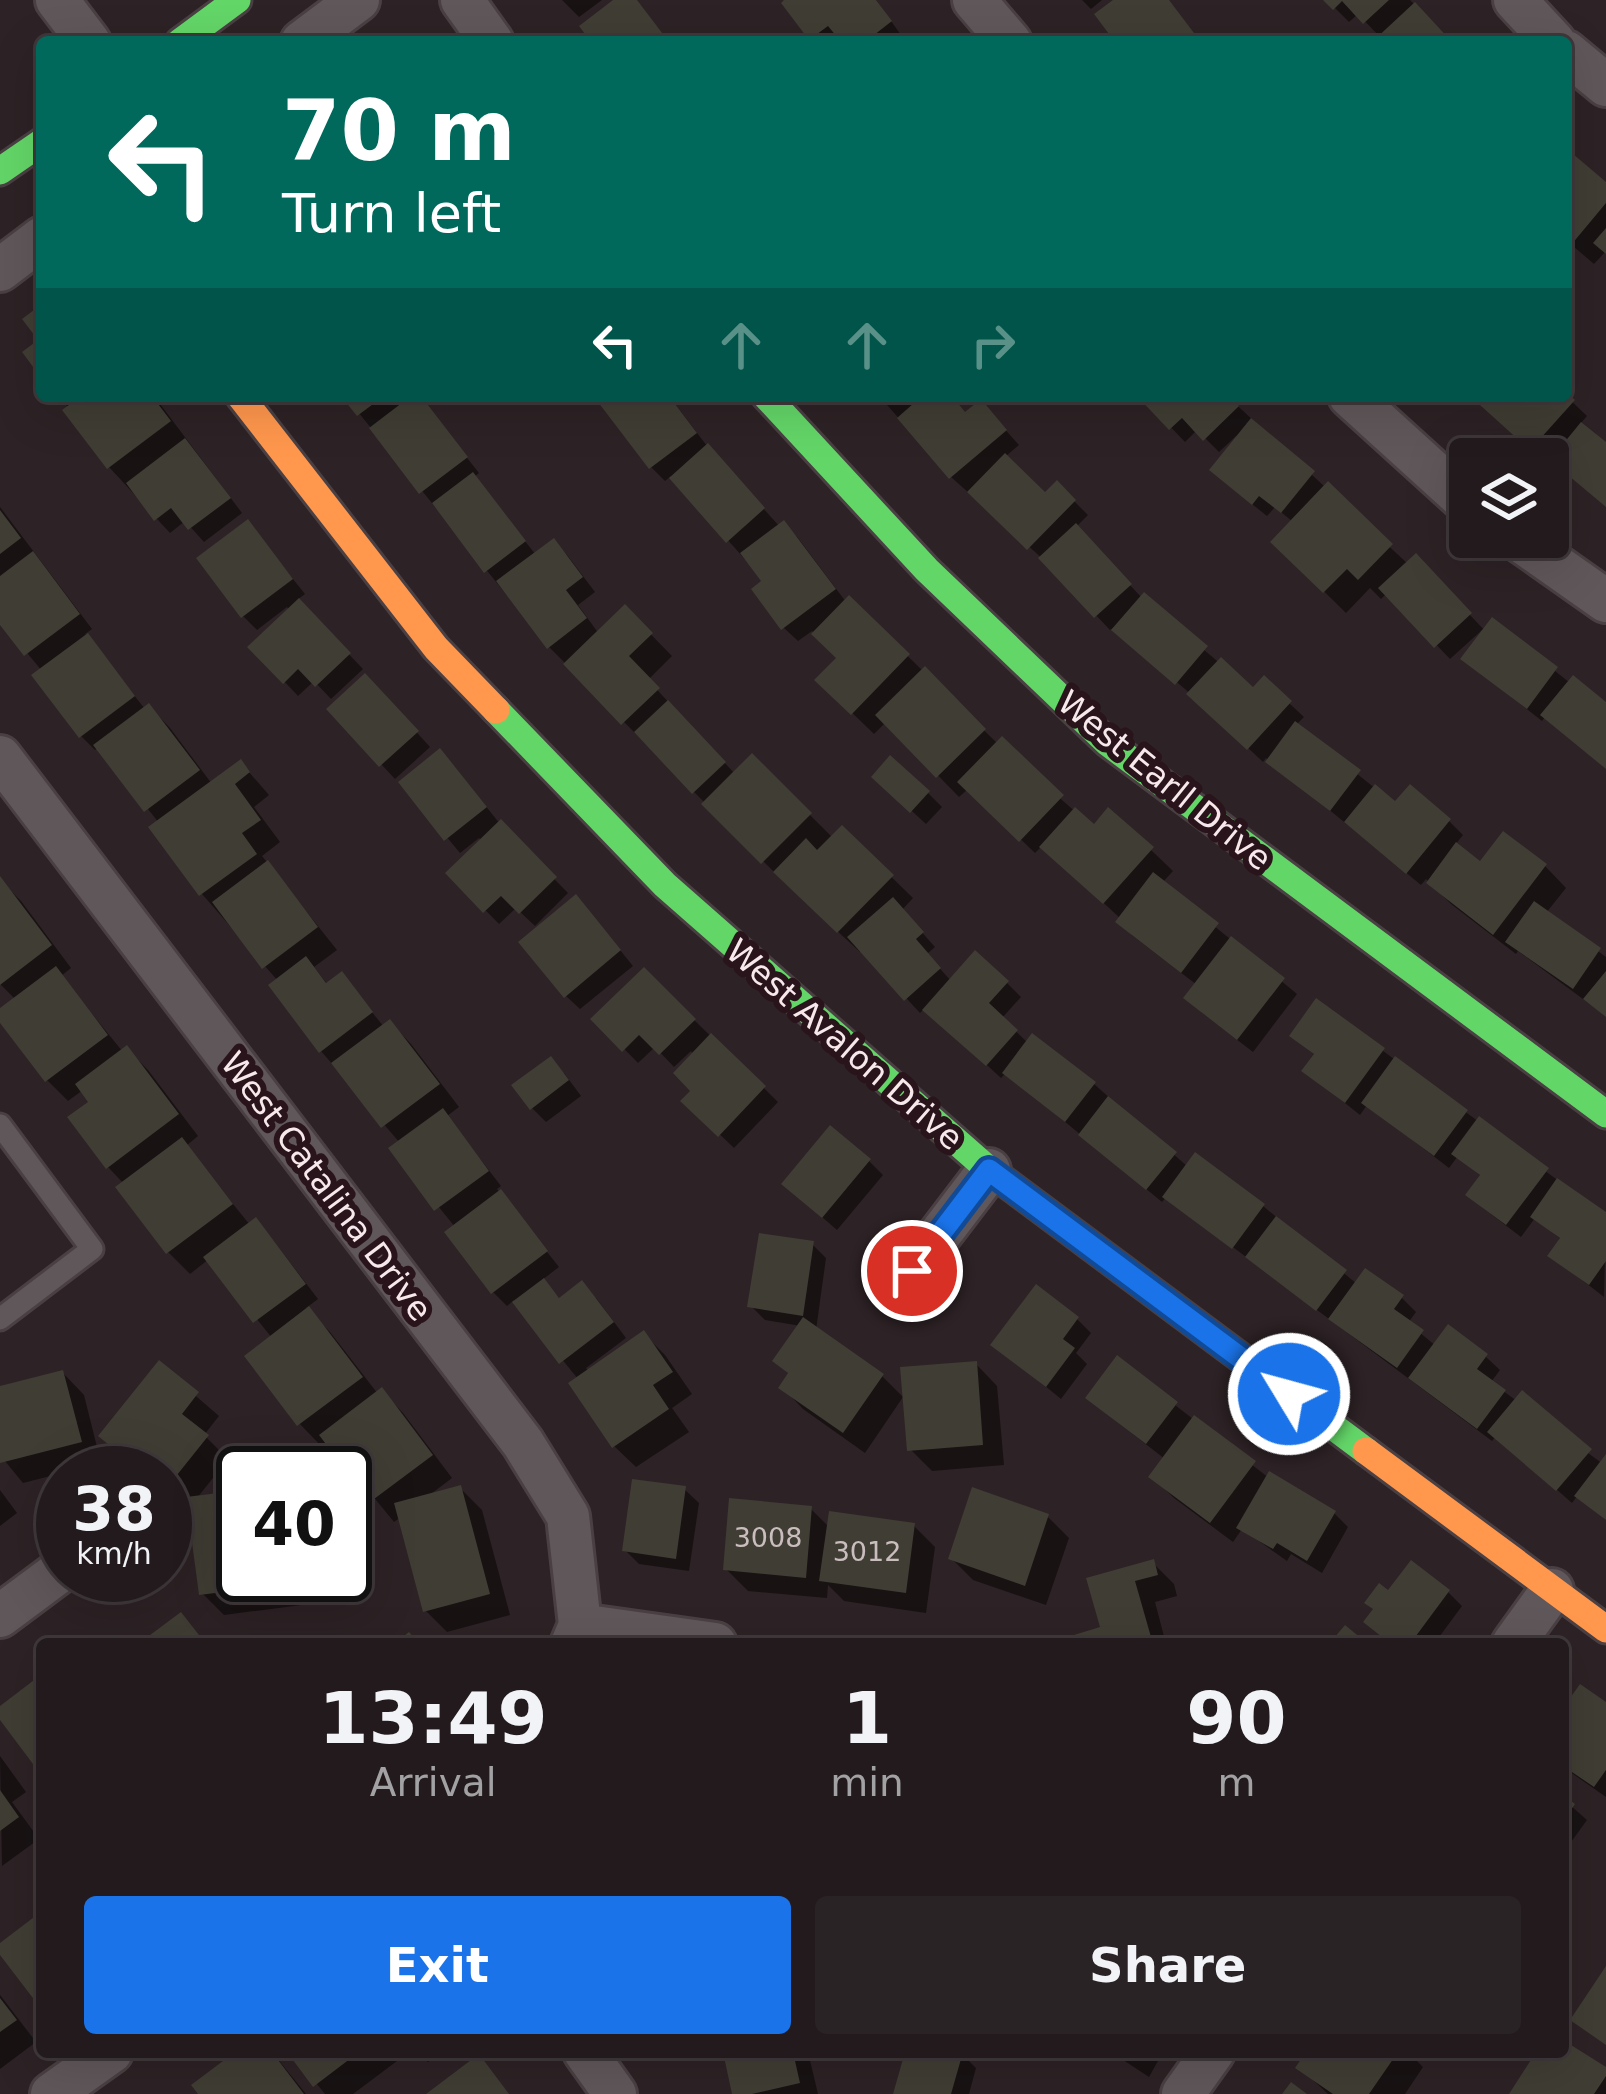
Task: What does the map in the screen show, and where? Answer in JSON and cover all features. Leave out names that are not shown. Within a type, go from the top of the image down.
[{"type":"street","points":[[57,0],[84,36]]},
{"type":"street","points":[[188,36],[237,0]]},
{"type":"street","points":[[310,36],[358,0]]},
{"type":"street","points":[[462,0],[488,36]]},
{"type":"street","points":[[974,0],[1005,36]]},
{"type":"street","points":[[1516,0],[1549,36]]},
{"type":"street","points":[[1572,57],[1606,85]]},
{"type":"street","points":[[0,171],[36,146]]},
{"type":"street","points":[[0,270],[36,243]]},
{"type":"street","name":"West Avalon Drive","points":[[245,402],[436,648],[665,885],[989,1170],[1606,1629]]},
{"type":"street","name":"West Earll Drive","points":[[772,402],[927,570],[1108,742],[1606,1114]]},
{"type":"street","points":[[1357,402],[1449,486]]},
{"type":"street","points":[[1545,558],[1606,601]]},
{"type":"street","name":"West Catalina Drive","points":[[0,757],[523,1443],[568,1516],[576,1635]]},
{"type":"street","points":[[912,1271],[989,1170]]},
{"type":"street","points":[[0,1616],[36,1589]]},
{"type":"street","points":[[1517,1638],[1552,1590]]},
{"type":"street","points":[[576,1635],[623,1638]]},
{"type":"street","points":[[52,2094],[103,2058]]},
{"type":"street","points":[[589,2058],[615,2094]]},
{"type":"street","points":[[1183,2094],[1210,2058]]},
{"type":"lane","points":[[0,1125],[92,1249],[0,1319]]},
{"type":"building","points":[[613,0],[637,0],[664,36],[586,36],[579,26]]},
{"type":"building","points":[[876,0],[892,21],[873,36],[836,36],[828,26],[806,36],[781,3]]},
{"type":"building","points":[[1113,0],[1169,0],[1196,36],[1110,36],[1094,14]]},
{"type":"building","points":[[1323,0],[1389,0],[1363,24],[1342,1],[1333,10]]},
{"type":"building","points":[[1415,2],[1446,36],[1378,36]]},
{"type":"building","points":[[1572,153],[1606,182],[1606,203],[1572,244]]},
{"type":"building","points":[[1606,228],[1606,254],[1593,243]]},
{"type":"building","points":[[36,308],[36,337],[22,319]]},
{"type":"building","points":[[36,342],[36,371],[22,352]]},
{"type":"building","points":[[1572,397],[1575,400],[1541,438],[1517,438],[1477,402],[1572,402]]},
{"type":"building","points":[[73,402],[157,402],[171,421],[107,469],[62,410]]},
{"type":"building","points":[[346,402],[376,402],[357,416]]},
{"type":"building","points":[[403,402],[426,402],[468,457],[419,494],[369,428]]},
{"type":"building","points":[[598,402],[674,402],[697,433],[649,469]]},
{"type":"building","points":[[915,402],[957,402],[965,412],[984,402],[1007,430],[949,479],[897,418]]},
{"type":"building","points":[[1143,402],[1235,402],[1239,406],[1203,441],[1182,418],[1169,430]]},
{"type":"building","points":[[1251,418],[1315,471],[1281,513],[1259,496],[1252,505],[1209,470]]},
{"type":"building","points":[[1581,422],[1606,442],[1606,507],[1569,476],[1568,438]]},
{"type":"building","points":[[185,438],[231,498],[188,530],[171,508],[154,521],[126,483]]},
{"type":"building","points":[[708,443],[765,508],[726,543],[669,478]]},
{"type":"building","points":[[1005,453],[1045,492],[1057,480],[1076,500],[1027,550],[967,492]]},
{"type":"building","points":[[473,472],[526,541],[484,573],[432,503]]},
{"type":"building","points":[[1328,481],[1393,544],[1358,580],[1347,569],[1323,593],[1270,542]]},
{"type":"building","points":[[0,510],[21,538],[0,554]]},
{"type":"building","points":[[248,519],[293,579],[241,618],[196,558]]},
{"type":"building","points":[[784,520],[836,589],[781,630],[751,589],[761,581],[740,553]]},
{"type":"building","points":[[1076,523],[1132,584],[1094,618],[1038,558]]},
{"type":"building","points":[[554,538],[583,577],[566,590],[587,618],[547,649],[496,581]]},
{"type":"building","points":[[33,551],[80,614],[24,656],[0,625],[0,576]]},
{"type":"building","points":[[1416,553],[1472,613],[1434,648],[1378,588]]},
{"type":"building","points":[[1144,592],[1208,646],[1175,685],[1111,630]]},
{"type":"building","points":[[849,595],[910,654],[851,715],[814,680],[836,658],[811,634]]},
{"type":"building","points":[[299,598],[351,653],[315,687],[298,669],[283,684],[247,647]]},
{"type":"building","points":[[625,604],[653,633],[629,656],[660,688],[621,725],[563,664]]},
{"type":"building","points":[[1492,617],[1558,667],[1527,709],[1460,659]]},
{"type":"building","points":[[88,633],[135,696],[79,738],[31,675]]},
{"type":"building","points":[[1221,657],[1253,687],[1264,675],[1292,701],[1247,750],[1186,694]]},
{"type":"building","points":[[925,666],[986,729],[936,778],[875,715]]},
{"type":"building","points":[[365,673],[419,731],[379,767],[326,709]]},
{"type":"building","points":[[1573,675],[1606,702],[1606,769],[1540,715]]},
{"type":"building","points":[[668,700],[726,762],[692,794],[634,732]]},
{"type":"building","points":[[149,703],[200,770],[144,812],[93,745]]},
{"type":"building","points":[[1295,721],[1361,770],[1330,811],[1265,762]]},
{"type":"building","points":[[1002,736],[1064,795],[1019,842],[957,782]]},
{"type":"building","points":[[440,748],[487,807],[444,841],[398,782]]},
{"type":"building","points":[[752,753],[812,813],[761,864],[701,804]]},
{"type":"building","points":[[890,755],[930,791],[910,813],[871,777]]},
{"type":"building","points":[[241,759],[250,772],[235,784],[261,820],[242,833],[257,854],[199,896],[148,827]]},
{"type":"building","points":[[1375,784],[1395,801],[1410,784],[1451,819],[1406,874],[1344,822]]},
{"type":"building","points":[[1075,807],[1094,824],[1108,807],[1154,847],[1103,904],[1039,847]]},
{"type":"building","points":[[501,819],[557,877],[519,914],[501,896],[483,913],[445,873]]},
{"type":"building","points":[[842,825],[894,875],[837,933],[773,872],[806,838],[817,850]]},
{"type":"building","points":[[1503,831],[1547,864],[1493,935],[1426,883],[1456,842],[1480,861]]},
{"type":"building","points":[[268,860],[318,927],[262,969],[212,902]]},
{"type":"building","points":[[1153,872],[1219,923],[1181,973],[1115,922]]},
{"type":"building","points":[[0,876],[52,945],[0,985]]},
{"type":"building","points":[[576,894],[621,950],[564,998],[518,942]]},
{"type":"building","points":[[893,897],[924,932],[916,939],[941,968],[904,1001],[847,937]]},
{"type":"building","points":[[1534,901],[1601,948],[1573,989],[1505,942]]},
{"type":"building","points":[[1231,936],[1285,978],[1237,1040],[1183,998]]},
{"type":"building","points":[[975,950],[1009,981],[989,1003],[1018,1030],[986,1066],[922,1010]]},
{"type":"building","points":[[306,956],[326,983],[342,971],[373,1012],[319,1053],[268,985]]},
{"type":"building","points":[[56,966],[108,1035],[45,1082],[0,1023],[0,1008]]},
{"type":"building","points":[[644,967],[696,1019],[659,1055],[639,1035],[622,1052],[590,1019]]},
{"type":"building","points":[[1606,971],[1606,1017],[1583,999]]},
{"type":"building","points":[[1316,998],[1385,1048],[1345,1103],[1301,1071],[1314,1054],[1289,1036]]},
{"type":"building","points":[[390,1019],[440,1084],[381,1128],[331,1063]]},
{"type":"building","points":[[711,1033],[766,1086],[718,1137],[680,1101],[690,1091],[673,1073]]},
{"type":"building","points":[[1032,1033],[1096,1082],[1065,1122],[1002,1073]]},
{"type":"building","points":[[127,1045],[179,1114],[106,1169],[67,1117],[88,1102],[75,1084]]},
{"type":"building","points":[[551,1056],[569,1080],[530,1110],[511,1085]]},
{"type":"building","points":[[1395,1056],[1468,1110],[1434,1156],[1361,1103]]},
{"type":"building","points":[[1108,1096],[1177,1152],[1146,1190],[1078,1135]]},
{"type":"building","points":[[443,1108],[489,1171],[434,1211],[388,1148]]},
{"type":"building","points":[[1479,1116],[1549,1168],[1506,1225],[1465,1195],[1480,1175],[1451,1154]]},
{"type":"building","points":[[830,1125],[871,1159],[822,1218],[781,1184]]},
{"type":"building","points":[[182,1137],[233,1204],[166,1254],[115,1187]]},
{"type":"building","points":[[1195,1152],[1265,1204],[1232,1249],[1162,1197]]},
{"type":"building","points":[[1557,1178],[1606,1212],[1606,1261],[1589,1285],[1547,1256],[1560,1238],[1530,1217]]},
{"type":"building","points":[[501,1189],[548,1251],[491,1294],[444,1232]]},
{"type":"building","points":[[1276,1216],[1347,1270],[1316,1311],[1245,1257]]},
{"type":"building","points":[[256,1217],[306,1284],[253,1323],[203,1257]]},
{"type":"building","points":[[759,1233],[814,1241],[803,1316],[747,1307]]},
{"type":"building","points":[[1365,1268],[1404,1295],[1394,1309],[1424,1330],[1397,1368],[1328,1319]]},
{"type":"building","points":[[544,1278],[559,1298],[582,1280],[614,1322],[559,1364],[512,1302]]},
{"type":"building","points":[[1036,1284],[1079,1317],[1063,1339],[1075,1348],[1046,1387],[990,1345]]},
{"type":"building","points":[[309,1306],[363,1377],[297,1426],[244,1356]]},
{"type":"building","points":[[803,1317],[884,1374],[843,1433],[778,1388],[788,1373],[772,1361]]},
{"type":"building","points":[[1448,1324],[1488,1354],[1477,1369],[1506,1390],[1477,1429],[1408,1378]]},
{"type":"building","points":[[644,1330],[673,1372],[653,1385],[669,1409],[612,1448],[568,1383]]},
{"type":"building","points":[[1117,1355],[1178,1402],[1146,1444],[1085,1398]]},
{"type":"building","points":[[159,1360],[199,1392],[182,1414],[209,1435],[192,1456],[192,1446],[110,1446],[98,1436]]},
{"type":"building","points":[[977,1361],[983,1445],[907,1451],[900,1367]]},
{"type":"building","points":[[63,1370],[82,1442],[36,1446],[36,1454],[0,1463],[0,1386]]},
{"type":"building","points":[[382,1387],[433,1455],[372,1501],[372,1446],[327,1446],[319,1435]]},
{"type":"building","points":[[1522,1390],[1592,1449],[1556,1491],[1487,1432]]},
{"type":"building","points":[[1194,1415],[1256,1461],[1210,1523],[1148,1477]]},
{"type":"building","points":[[1606,1454],[1606,1520],[1574,1496]]},
{"type":"building","points":[[1269,1471],[1336,1511],[1307,1561],[1277,1543],[1273,1549],[1236,1528]]},
{"type":"building","points":[[632,1479],[686,1486],[676,1559],[622,1551]]},
{"type":"building","points":[[461,1485],[490,1594],[423,1612],[394,1503]]},
{"type":"building","points":[[972,1487],[1049,1514],[1025,1586],[948,1559]]},
{"type":"building","points":[[216,1493],[216,1593],[199,1595],[192,1496]]},
{"type":"building","points":[[729,1498],[812,1506],[806,1578],[723,1570]]},
{"type":"building","points":[[829,1511],[915,1523],[906,1593],[819,1581]]},
{"type":"building","points":[[1154,1559],[1158,1575],[1135,1581],[1151,1638],[1075,1638],[1100,1627],[1086,1578]]},
{"type":"building","points":[[1411,1560],[1450,1590],[1414,1638],[1383,1638],[1363,1622],[1373,1609],[1364,1603],[1379,1583],[1388,1590]]},
{"type":"building","points":[[181,1612],[201,1638],[146,1638]]},
{"type":"building","points":[[1345,1625],[1361,1638],[1334,1638]]},
{"type":"building","points":[[36,1679],[36,1768],[0,1720],[0,1706]]},
{"type":"building","points":[[1580,1684],[1606,1702],[1606,1770],[1594,1787],[1569,1770],[1569,1700]]},
{"type":"building","points":[[0,1790],[19,1817],[0,1831]]},
{"type":"building","points":[[36,1916],[36,2002],[0,1955],[0,1943]]},
{"type":"building","points":[[1606,1966],[1606,2045],[1570,2020]]},
{"type":"building","points":[[0,1998],[17,2020],[0,2032]]},
{"type":"building","points":[[1569,2044],[1606,2067],[1606,2076],[1594,2094],[1509,2094],[1532,2058],[1569,2058]]},
{"type":"building","points":[[227,2058],[277,2058],[304,2094],[198,2094],[191,2085]]},
{"type":"building","points":[[291,2058],[351,2058],[313,2087]]},
{"type":"building","points":[[474,2058],[482,2058],[509,2094],[426,2094]]},
{"type":"building","points":[[724,2058],[794,2058],[800,2083],[732,2094]]},
{"type":"building","points":[[903,2058],[961,2058],[951,2094],[893,2094]]},
{"type":"building","points":[[1302,2058],[1394,2058],[1369,2094],[1333,2094],[1295,2068]]},
{"type":"building","points":[[1291,2082],[1307,2094],[1282,2094]]},
{"type":"traffic: fast","points":[[188,36],[237,0]]},
{"type":"traffic: fast","points":[[0,171],[36,146]]},
{"type":"traffic: fast","points":[[772,402],[927,570],[1108,743],[1606,1114]]},
{"type":"traffic: fast","points":[[496,710],[665,885],[989,1170],[1366,1451]]},
{"type":"traffic: slow","points":[[245,402],[436,648],[496,710]]},
{"type":"traffic: slow","points":[[1366,1451],[1606,1629]]},
{"type":"route","points":[[912,1271],[989,1170],[1289,1394]]}]
